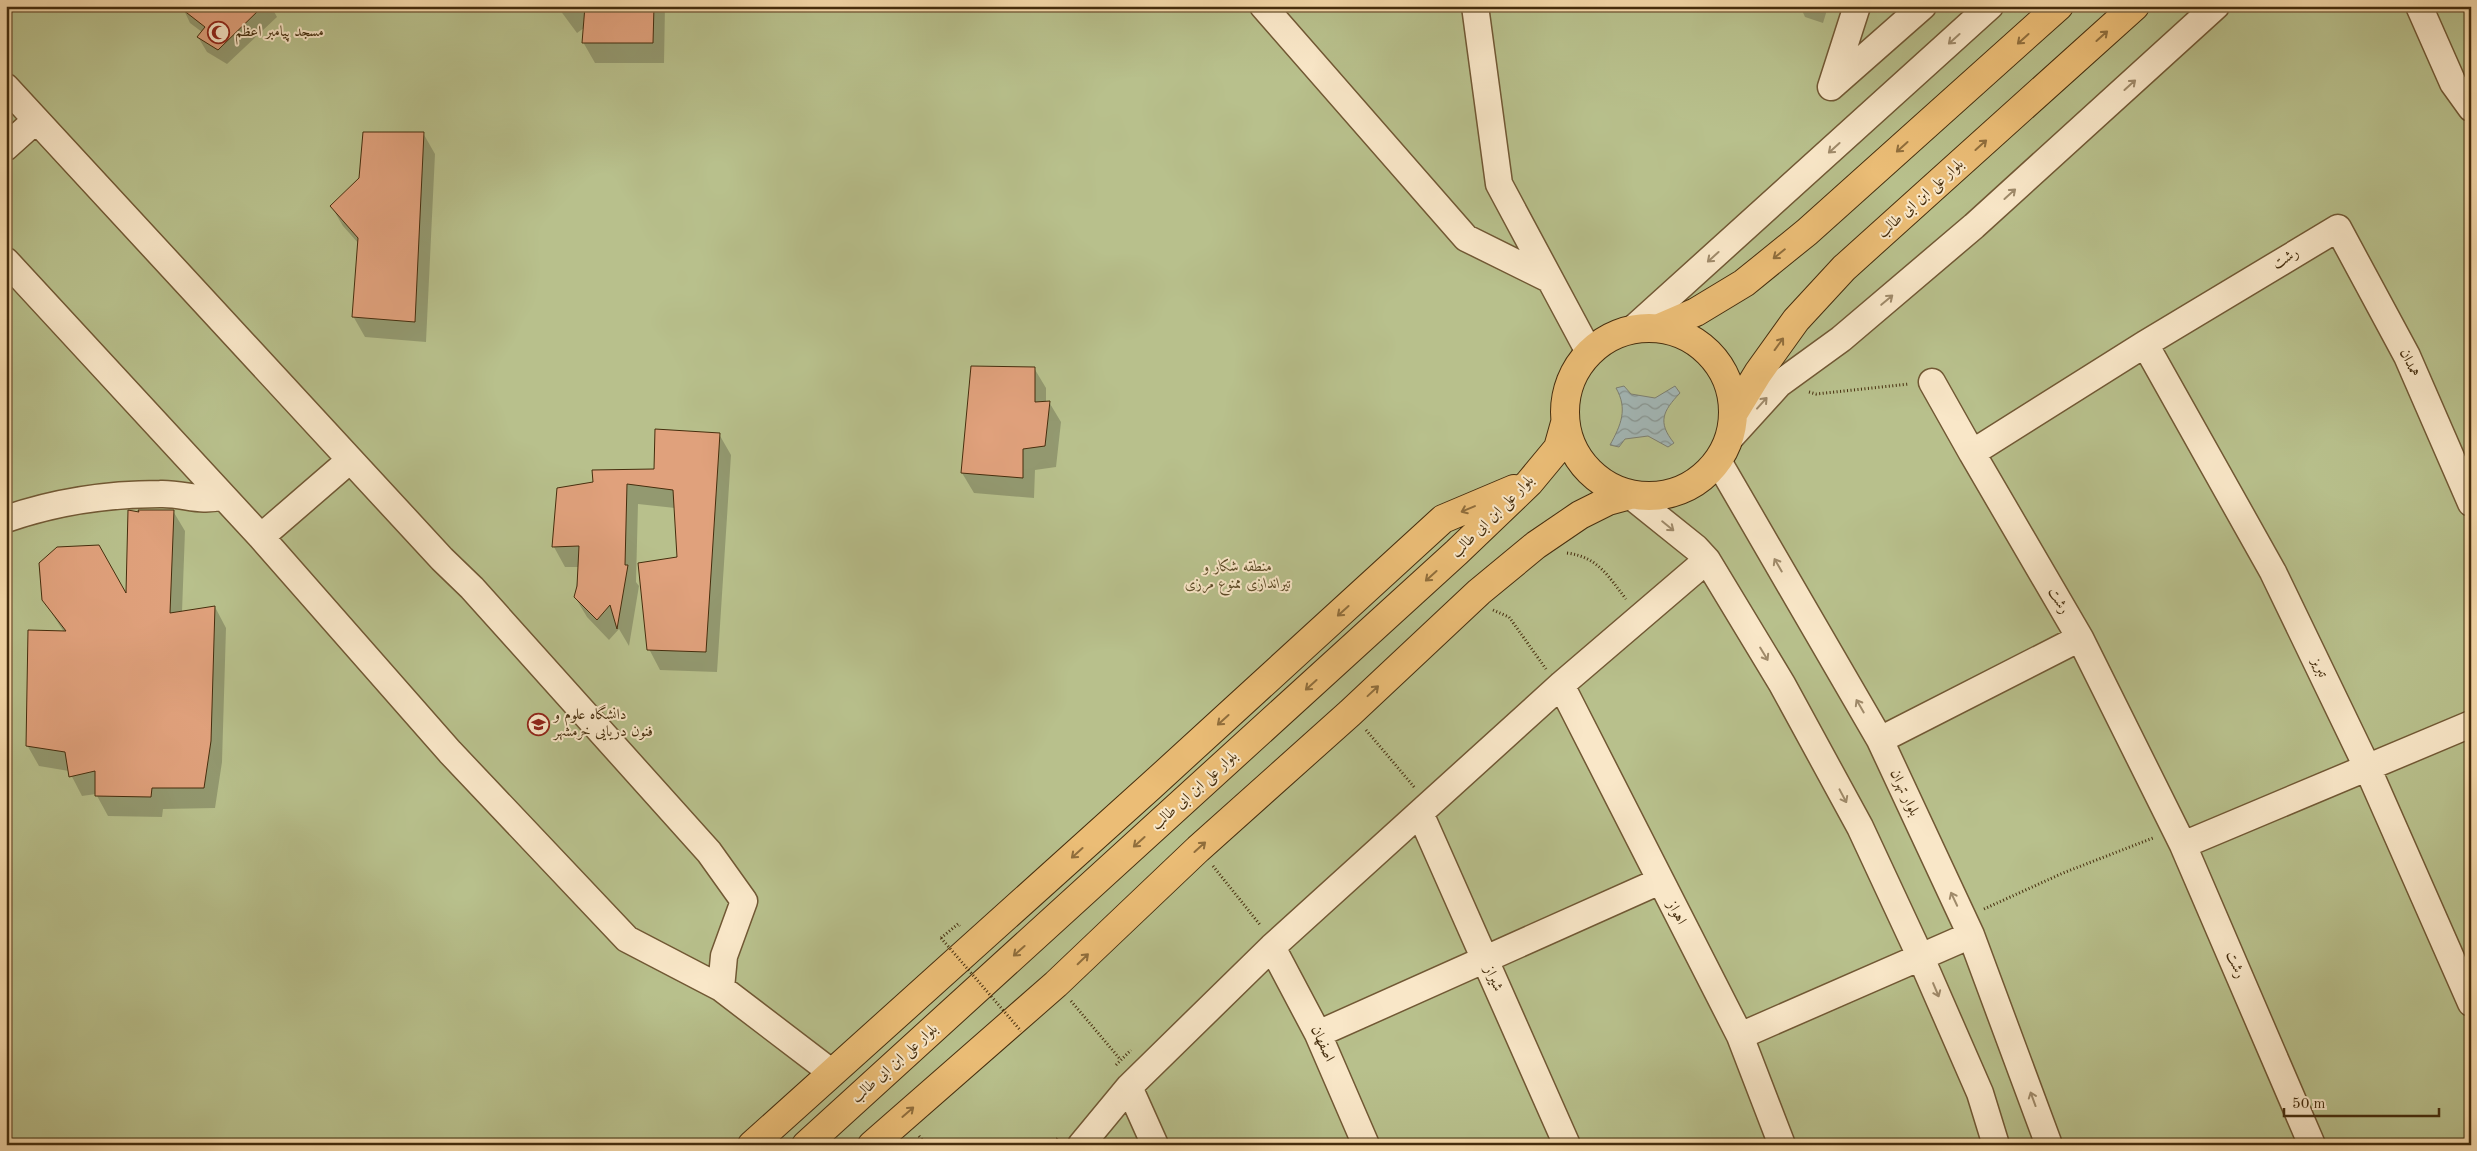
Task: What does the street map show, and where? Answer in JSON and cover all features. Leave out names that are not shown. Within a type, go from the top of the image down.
[{"type":"main road","points":[[1646,328],[1683,334],[1704,348],[1720,367],[1730,390],[1727,438],[1701,479],[1679,492],[1655,497],[1630,495],[1606,486],[1586,469],[1572,448],[1565,423],[1566,398],[1574,373],[1589,352],[1609,337],[1646,328],[1696,312],[1744,283],[1807,232],[2059,6]]},
{"type":"main road","name":"بلوار علی ابن ابی طالب","points":[[1727,438],[1758,373],[1796,320],[1844,268],[2135,6]]},
{"type":"main road","name":"بلوار علی ابن ابی طالب","points":[[806,1145],[1457,552],[1529,483],[1558,448],[1565,423]]},
{"type":"main road","points":[[752,1145],[1151,786],[1443,519],[1529,483]]},
{"type":"main road","points":[[872,1145],[1056,984],[1198,849],[1350,713],[1470,600],[1536,545],[1580,515],[1608,501],[1630,495]]},
{"type":"street","points":[[1263,6],[1466,238],[1550,279]]},
{"type":"street","points":[[1475,6],[1499,184],[1589,352]]},
{"type":"street","points":[[1857,6],[1831,87],[1923,6]]},
{"type":"street","points":[[1646,328],[1990,6]]},
{"type":"street","points":[[1727,438],[1779,384],[1841,339],[1974,226],[2216,6]]},
{"type":"street","points":[[2418,6],[2453,83],[2471,108]]},
{"type":"street","points":[[6,87],[350,460],[472,588],[710,852],[744,901],[724,956],[721,988]]},
{"type":"street","points":[[6,147],[36,120]]},
{"type":"street","name":"رشت","points":[[2312,1145],[2179,837],[2080,638],[1972,453],[2145,344],[2338,228]]},
{"type":"street","name":"همدان","points":[[2338,228],[2407,356],[2471,503]]},
{"type":"street","points":[[6,262],[261,537],[450,752],[627,939],[721,988],[832,1072]]},
{"type":"street","name":"تبریز","points":[[2145,344],[2273,572],[2367,767],[2470,1001]]},
{"type":"street","points":[[1932,382],[1972,453]]},
{"type":"street","name":"بلوار تهران","points":[[1727,438],[1880,740],[1967,926],[2049,1145]]},
{"type":"street","points":[[261,537],[350,460]]},
{"type":"street","points":[[6,519],[19,514],[114,494],[172,494],[209,500],[223,496]]},
{"type":"street","points":[[1630,495],[1696,548],[1707,560],[1782,684],[1860,828],[1922,958],[1980,1093],[1996,1145]]},
{"type":"street","points":[[1081,1145],[1128,1087],[1269,939],[1555,679],[1707,560]]},
{"type":"street","points":[[1880,740],[2080,638]]},
{"type":"street","name":"اهواز","points":[[1555,679],[1740,1036],[1782,1145]]},
{"type":"street","points":[[2179,837],[2367,767],[2471,724]]},
{"type":"street","name":"شیراز","points":[[1418,802],[1485,961],[1567,1145]]},
{"type":"street","points":[[1318,1034],[1485,961],[1660,881]]},
{"type":"street","points":[[1740,1036],[1922,958],[1967,926]]},
{"type":"street","name":"اصفهان","points":[[1269,939],[1318,1034],[1366,1145]]},
{"type":"street","points":[[1128,1087],[1155,1145]]},
{"type":"path","points":[[1779,384],[1816,394],[1932,382]]},
{"type":"path","points":[[1470,600],[1509,617],[1555,679]]},
{"type":"path","points":[[1350,713],[1418,802]]},
{"type":"path","points":[[1967,926],[2064,873],[2179,837]]},
{"type":"path","points":[[1198,849],[1269,939]]},
{"type":"path","points":[[958,924],[941,938],[1021,1031]]},
{"type":"path","points":[[1056,984],[1120,1059]]},
{"type":"green space","name":"منطقه شکار و تیراندازی ممنوع مرزی","points":[[6,6],[2471,6],[2471,1145],[6,1145]]},
{"type":"water","points":[[1624,386],[1631,394],[1655,398],[1675,386],[1680,393],[1666,411],[1664,417],[1665,429],[1674,443],[1668,447],[1648,436],[1625,439],[1619,447],[1610,445],[1622,417],[1622,403],[1616,388]]},
{"type":"building","name":"مسجد پیامبر اعظم","points":[[178,6],[263,6],[218,50],[197,37],[205,27]]},
{"type":"building","points":[[585,6],[654,6],[653,43],[582,43]]},
{"type":"building","points":[[363,132],[424,132],[415,322],[352,317],[358,238],[330,206],[359,178]]},
{"type":"building","points":[[971,366],[1035,367],[1035,402],[1050,401],[1045,446],[1023,449],[1023,478],[961,473]]},
{"type":"building","points":[[655,429],[720,433],[706,652],[647,650],[638,563],[677,557],[673,490],[627,484],[625,565],[628,565],[617,629],[610,605],[597,620],[574,597],[577,586],[579,546],[552,547],[557,488],[593,482],[592,470],[654,469]]},
{"type":"building","points":[[128,510],[139,512],[138,510],[174,510],[170,613],[215,606],[211,741],[204,788],[152,788],[151,797],[95,796],[95,771],[69,777],[65,752],[26,746],[28,630],[66,631],[42,600],[39,563],[57,547],[99,545],[126,593]]},
{"type":"place","name":"مسجد پیامبر اعظم","points":[[219,32]]},
{"type":"place","name":"دانشگاه علوم و فنون دریایی خرمشهر","points":[[538,724]]}]
